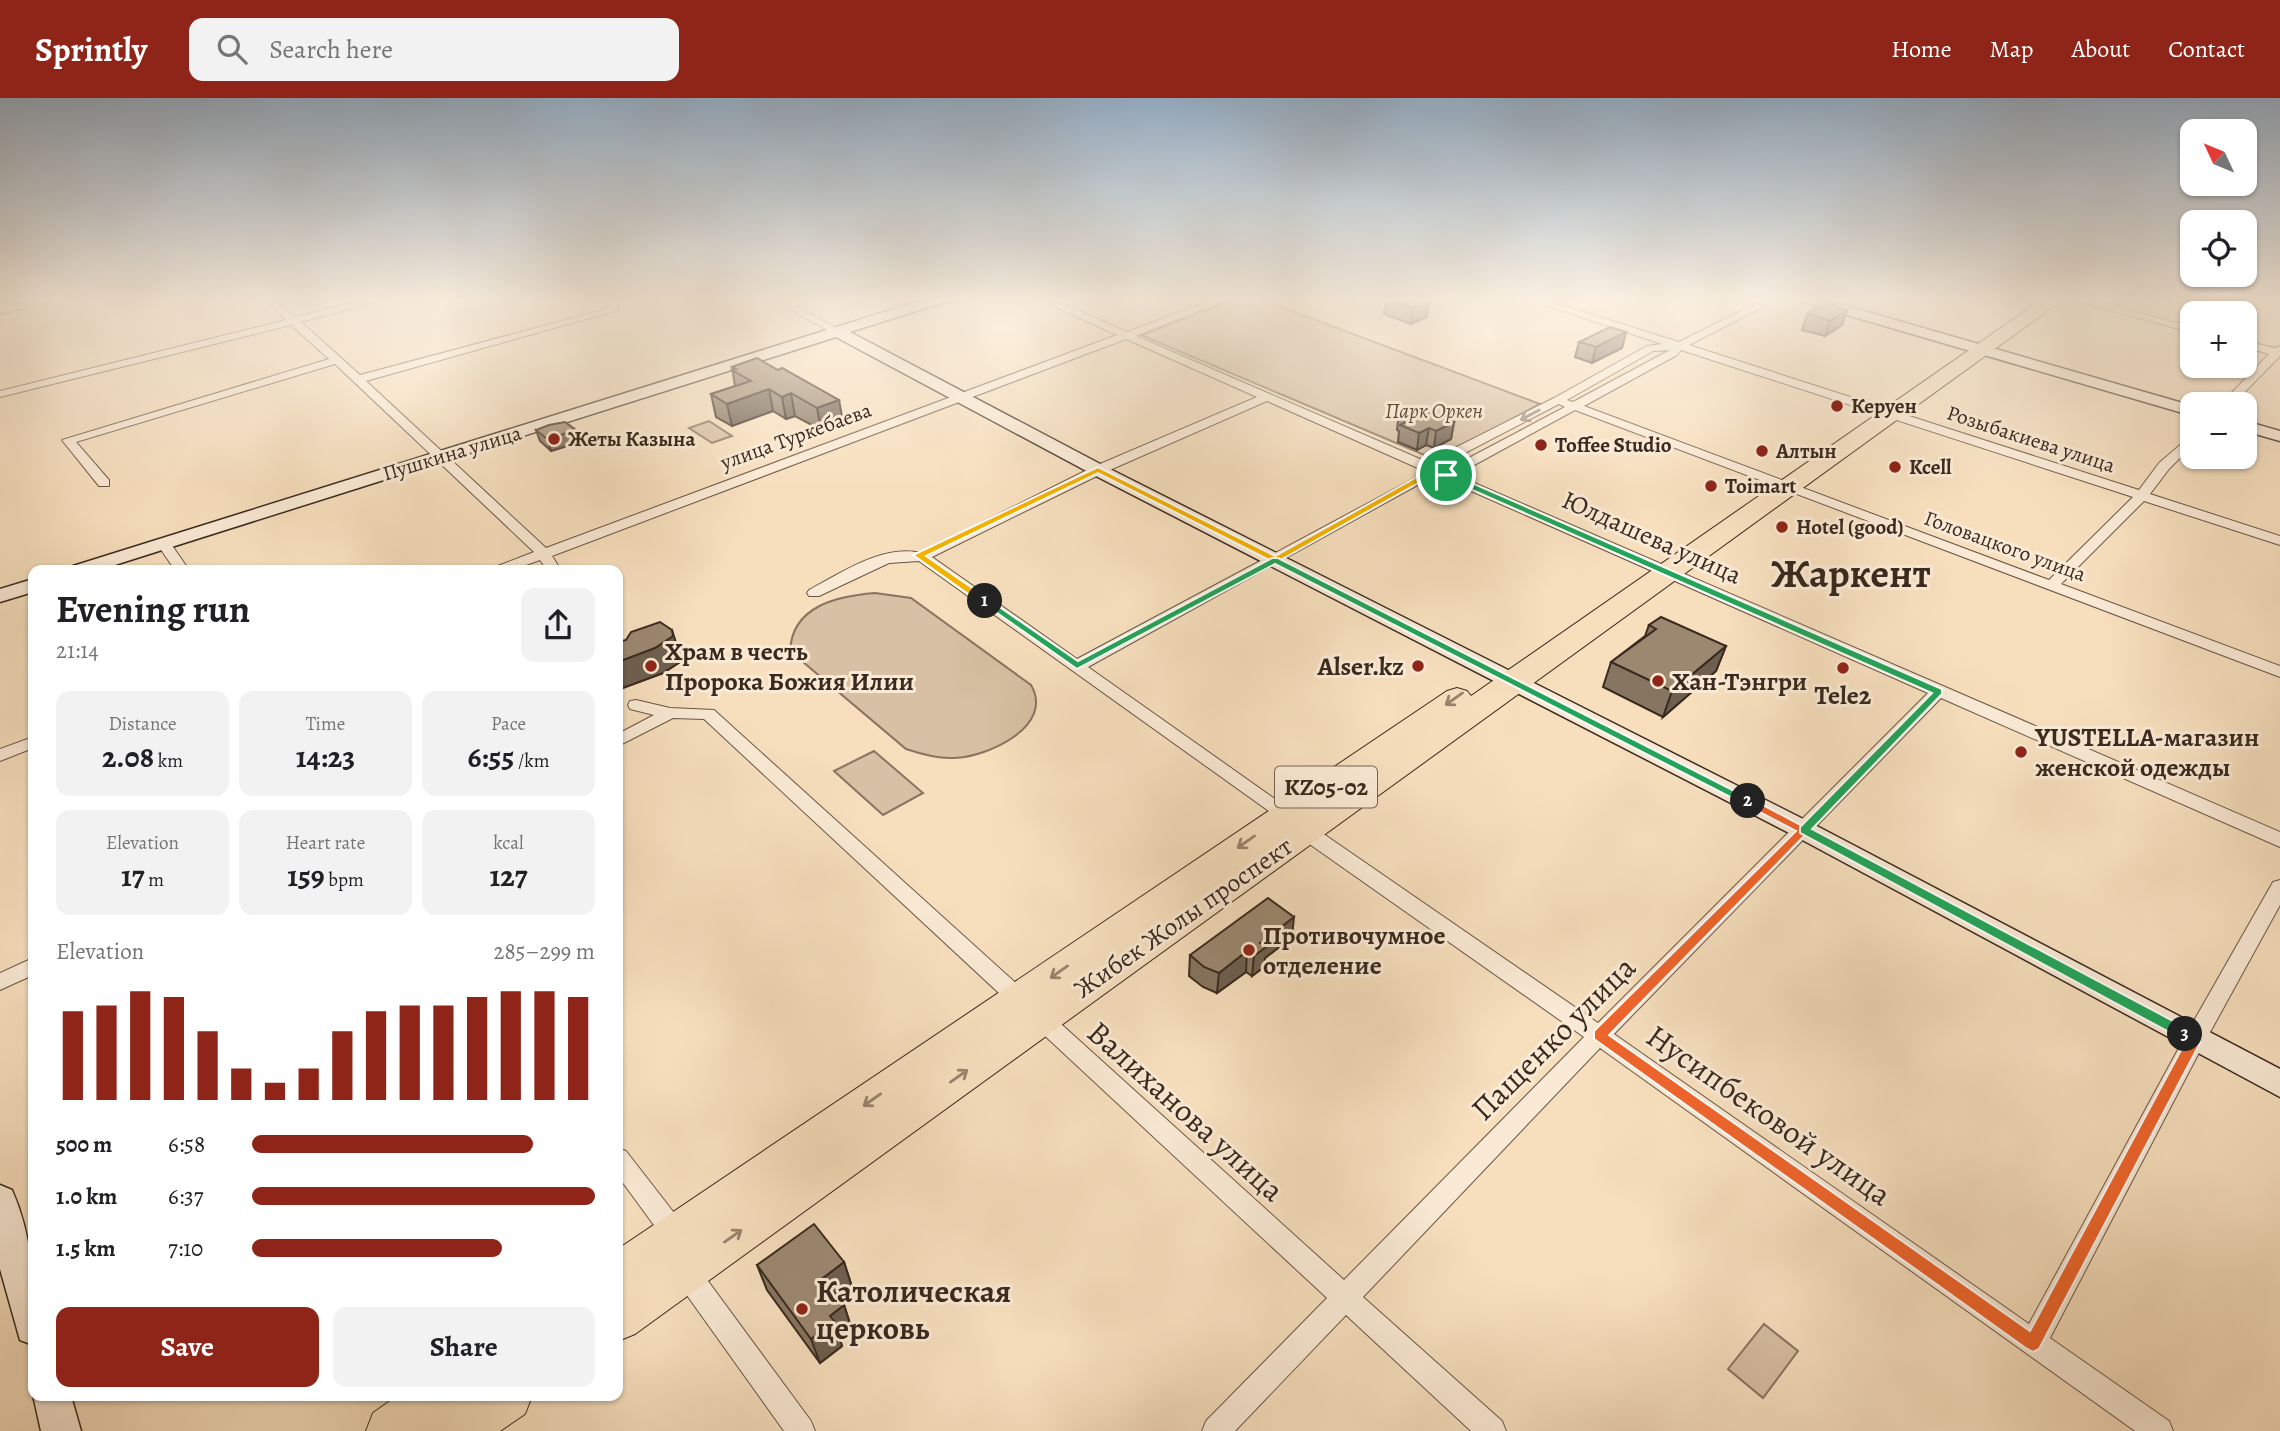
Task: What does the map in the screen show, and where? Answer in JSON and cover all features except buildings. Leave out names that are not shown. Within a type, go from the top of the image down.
[{"type":"highway","name":"Жибек Жолы проспект","points":[[623,1314],[685,1271],[1030,1009],[1957,360]]},
{"type":"highway","name":"Жибек Жолы проспект","points":[[623,1272],[1030,1009]]},
{"type":"highway","points":[[391,1431],[434,1401]]},
{"type":"highway","points":[[458,1431],[500,1401]]},
{"type":"main road","name":"Пушкина улица","points":[[96,565],[747,360]]},
{"type":"main road","points":[[893,360],[1098,470],[1804,830],[2280,1084]]},
{"type":"main road","points":[[2016,360],[2180,407]]},
{"type":"main road","points":[[2257,429],[2280,436]]},
{"type":"main road","points":[[0,596],[28,587]]},
{"type":"main road","points":[[0,1201],[28,1308]]},
{"type":"main road","points":[[53,1401],[61,1431]]},
{"type":"street","points":[[0,394],[135,360]]},
{"type":"street","points":[[104,483],[68,440],[337,360]]},
{"type":"street","points":[[338,360],[544,553],[551,565]]},
{"type":"street","points":[[359,379],[426,360]]},
{"type":"street","name":"улица Туркебаева","points":[[513,565],[1060,360]]},
{"type":"street","name":"Юлдашева улица","points":[[1183,360],[1267,397],[1424,473],[1446,475],[2280,840]]},
{"type":"street","points":[[1077,666],[1275,560],[1424,473],[1629,360]]},
{"type":"street","points":[[1446,475],[1660,360]]},
{"type":"street","name":"Розыбакиева улица","points":[[1724,360],[2280,541]]},
{"type":"street","points":[[2239,392],[2270,360]]},
{"type":"street","points":[[814,593],[893,556],[923,556],[1098,470],[1267,397]]},
{"type":"street","name":"Головацкого улица","points":[[1558,400],[2280,672]]},
{"type":"street","points":[[2051,586],[2142,495],[2164,466],[2180,451]]},
{"type":"street","points":[[164,544],[179,565]]},
{"type":"street","name":"Нусипбековой улица","points":[[923,556],[1295,823],[2159,1431]]},
{"type":"street","name":"Пащенко улица","points":[[1216,1431],[1599,1035],[1938,692]]},
{"type":"street","name":"Валиханова улица","points":[[636,705],[670,713],[708,714],[732,734],[1492,1431]]},
{"type":"street","points":[[623,738],[670,713]]},
{"type":"street","points":[[0,755],[28,744]]},
{"type":"street","points":[[2033,1343],[2194,1039],[2280,887]]},
{"type":"street","points":[[0,982],[28,968]]},
{"type":"street","points":[[623,1165],[676,1235]]},
{"type":"street","points":[[685,1271],[801,1431]]},
{"type":"green space","name":"Парк Оркен","points":[[1200,360],[1423,360],[1540,404],[1436,460]]},
{"type":"green space","points":[[709,421],[732,436],[712,443],[689,428]]},
{"type":"green space","points":[[875,593],[911,598],[1031,685],[1036,700],[1034,714],[1026,726],[1000,745],[968,756],[942,758],[912,751],[906,749],[790,651],[799,623],[819,606],[846,597]]},
{"type":"green space","points":[[874,751],[923,793],[883,815],[834,771]]},
{"type":"green space","points":[[1764,1324],[1798,1351],[1763,1398],[1728,1369]]},
{"type":"place","name":"Керуен","points":[[1837,406]]},
{"type":"place","name":"Жеты Казына","points":[[554,439]]},
{"type":"place","name":"Toffee Studio","points":[[1541,445]]},
{"type":"place","name":"Алтын","points":[[1762,451]]},
{"type":"place","name":"Kcell","points":[[1895,467]]},
{"type":"place","name":"Toimart","points":[[1711,486]]},
{"type":"place","name":"Hotel (good)","points":[[1782,527]]},
{"type":"place","name":"Храм в честь Пророка Божия Илии","points":[[651,666]]},
{"type":"place","name":"Alser.kz","points":[[1418,666]]},
{"type":"place","name":"Tele2","points":[[1843,668]]},
{"type":"place","name":"Хан-Тэнгри","points":[[1658,681]]},
{"type":"place","name":"YUSTELLA-магазин женской одежды","points":[[2021,752]]},
{"type":"place","name":"Противочумное отделение","points":[[1249,950]]},
{"type":"place","name":"Католическая церковь","points":[[802,1309]]},
{"type":"district","name":"Жаркент","points":[[1851,573]]},
{"type":"route","points":[[1446,475],[1420,479],[1275,560],[1098,470],[927,554],[918,555],[1077,666],[1275,560],[1804,830],[1599,1035],[2033,1343],[2194,1039],[1804,830],[1938,692],[1446,475]]}]
